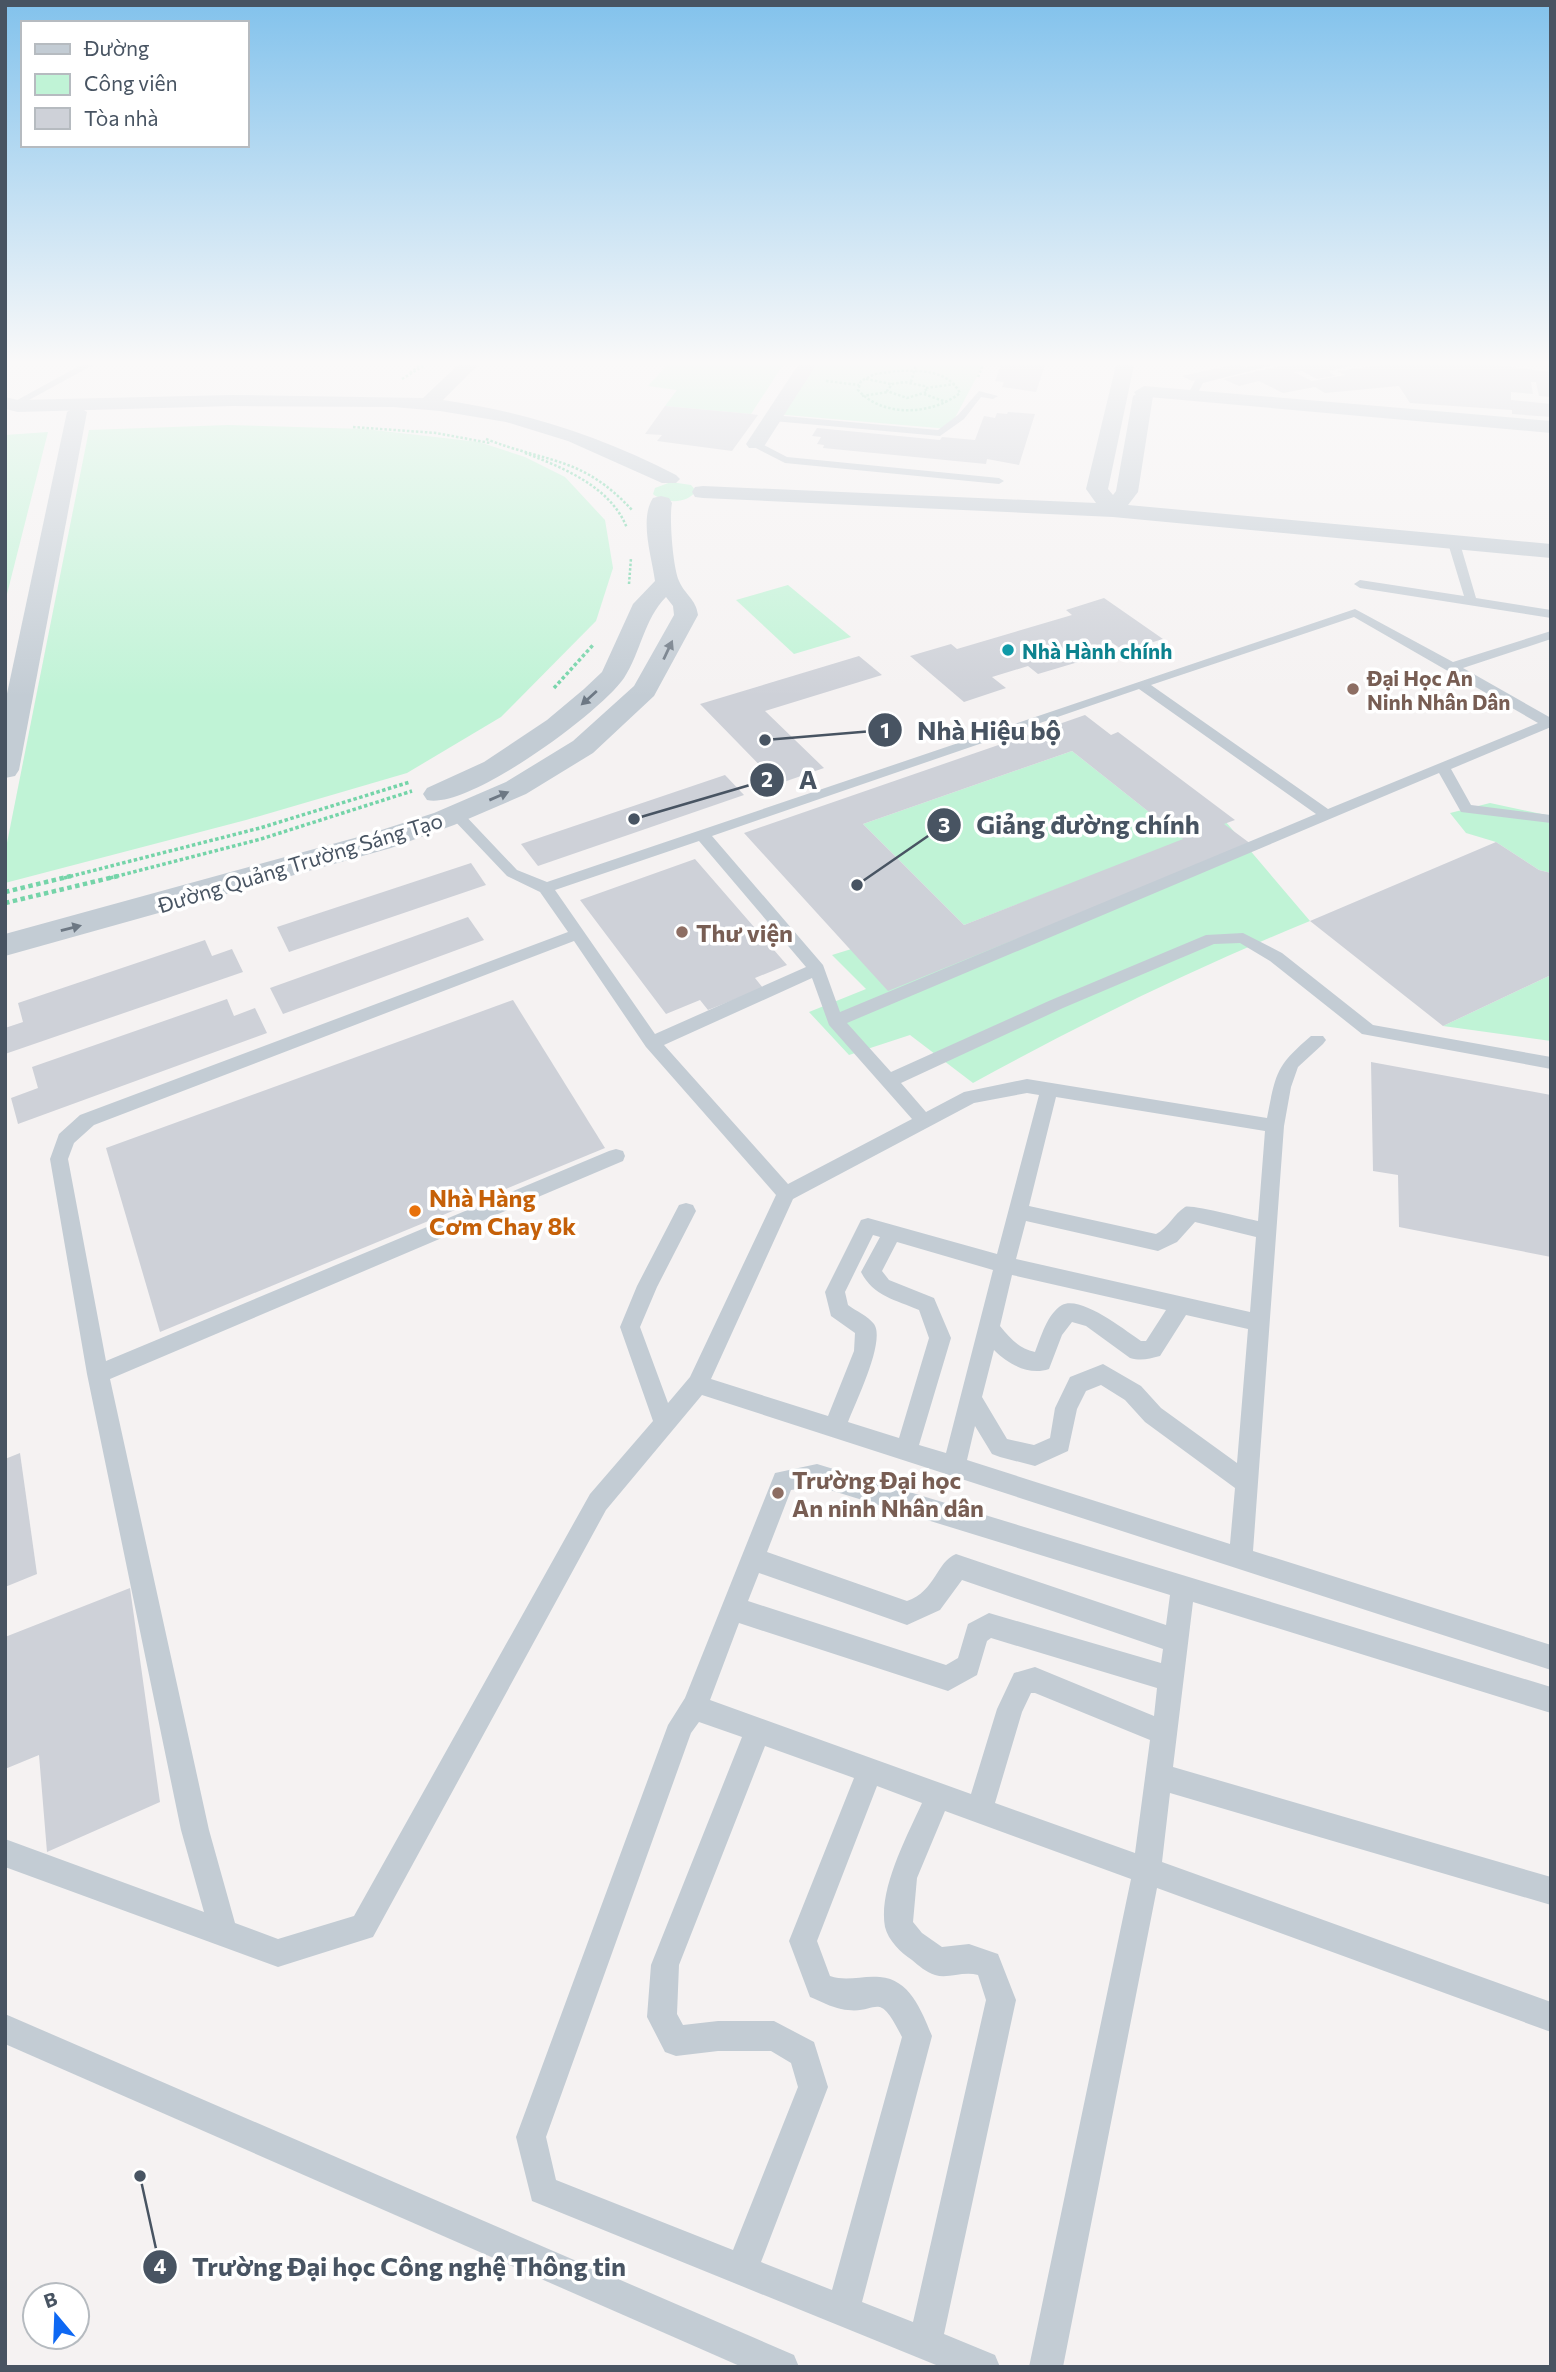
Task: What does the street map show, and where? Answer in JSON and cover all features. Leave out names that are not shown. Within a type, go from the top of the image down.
[{"type":"street","points":[[5,770],[64,476]]},
{"type":"street","points":[[633,476],[675,495],[1113,510],[1551,551]]},
{"type":"street","points":[[647,476],[675,495]]},
{"type":"street","points":[[1100,476],[1097,489],[1113,510]]},
{"type":"street","points":[[1113,510],[1126,492],[1129,476]]},
{"type":"street","name":"Đường Quảng Trường Sáng Tạo","points":[[5,944],[273,873],[380,841],[457,814],[516,788],[583,747],[645,690],[662,663],[686,614],[685,605],[667,582],[658,517],[675,495]]},
{"type":"street","name":"Đường Quảng Trường Sáng Tạo","points":[[5,918],[376,818],[494,768],[557,726],[613,675],[645,604],[667,582]]},
{"type":"lane","points":[[945,476],[999,481]]},
{"type":"lane","points":[[1453,540],[1471,601]]},
{"type":"lane","points":[[1360,584],[1551,614]]},
{"type":"lane","points":[[546,888],[1355,613],[1549,723],[835,1021]]},
{"type":"lane","points":[[1452,667],[1551,635]]},
{"type":"lane","points":[[1141,684],[1327,815]]},
{"type":"lane","points":[[1443,767],[1466,809],[1551,819]]},
{"type":"lane","points":[[457,814],[512,873],[546,888],[652,1043],[786,1194]]},
{"type":"lane","points":[[702,834],[817,969],[835,1021],[924,1121]]},
{"type":"lane","points":[[224,1933],[195,1830],[98,1374],[59,1158],[66,1139],[87,1120],[578,934]]},
{"type":"lane","points":[[889,1081],[1057,1004],[1212,939],[1244,937],[1276,957],[1368,1030],[1551,1063]]},
{"type":"lane","points":[[652,1043],[817,969]]},
{"type":"lane","points":[[1241,1558],[1275,1126],[1282,1087],[1290,1063],[1317,1040]]},
{"type":"lane","points":[[5,1853],[278,1953],[363,1927],[598,1502],[698,1384],[786,1194],[970,1097],[1027,1086],[1275,1126]]},
{"type":"lane","points":[[954,1466],[1049,1089]]},
{"type":"lane","points":[[98,1374],[616,1156]]},
{"type":"lane","points":[[665,1424],[630,1327],[647,1286],[686,1211]]},
{"type":"lane","points":[[1018,1212],[1158,1242],[1170,1236],[1191,1213],[1214,1221],[1267,1231]]},
{"type":"lane","points":[[834,1428],[865,1351],[866,1329],[838,1310],[835,1292],[868,1226],[1005,1265],[1260,1323]]},
{"type":"lane","points":[[892,1233],[871,1272],[882,1286],[927,1304],[940,1338],[906,1451]]},
{"type":"lane","points":[[989,1328],[1001,1344],[1024,1362],[1041,1362],[1053,1326],[1068,1312],[1091,1319],[1138,1351],[1152,1349],[1181,1306]]},
{"type":"lane","points":[[971,1398],[1000,1447],[1035,1455],[1060,1444],[1066,1408],[1077,1384],[1102,1374],[1133,1392],[1153,1415],[1247,1483]]},
{"type":"lane","points":[[698,1384],[1551,1658]]},
{"type":"lane","points":[[983,2367],[543,2190],[531,2137],[681,1725],[694,1707],[783,1481],[817,1475],[1551,1700]]},
{"type":"lane","points":[[753,1559],[907,1613],[925,1608],[941,1592],[957,1566],[1176,1641]]},
{"type":"lane","points":[[1046,2367],[1147,1868],[1183,1586]]},
{"type":"lane","points":[[733,1609],[948,1678],[968,1666],[977,1633],[989,1625],[1171,1679]]},
{"type":"lane","points":[[979,1808],[1010,1709],[1023,1682],[1035,1680],[1164,1733]]},
{"type":"lane","points":[[694,1707],[1147,1868],[1551,2017]]},
{"type":"lane","points":[[742,2270],[813,2087],[803,2053],[774,2036],[718,2036],[676,2041],[662,2017],[666,1965],[758,1730]]},
{"type":"lane","points":[[843,2310],[917,2036],[899,2001],[881,1991],[843,1995],[820,1987],[803,1941],[870,1770]]},
{"type":"lane","points":[[1159,1776],[1551,1891]]},
{"type":"lane","points":[[925,2343],[1001,2000],[988,1964],[969,1958],[938,1962],[912,1943],[899,1926],[903,1878],[939,1795]]},
{"type":"lane","points":[[5,2029],[782,2367]]},
{"type":"path","points":[[572,476],[608,499],[626,522],[628,532]]},
{"type":"path","points":[[590,476],[615,490],[632,510]]},
{"type":"path","points":[[628,585],[631,552]]},
{"type":"path","points":[[547,696],[600,638]]},
{"type":"path","points":[[5,892],[124,864],[304,815],[421,778]]},
{"type":"path","points":[[5,903],[127,874],[363,809],[414,790]]},
{"type":"green space","points":[[5,476],[37,476],[5,602]]},
{"type":"green space","points":[[80,476],[562,476],[605,520],[613,568],[596,621],[501,717],[407,773],[246,820],[5,883],[5,853]]},
{"type":"green space","points":[[671,482],[691,485],[696,491],[687,498],[676,501],[664,500],[653,494],[655,488]]},
{"type":"green space","points":[[788,585],[851,637],[794,654],[736,600]]},
{"type":"green space","points":[[1072,751],[1178,835],[1220,815],[1310,921],[1139,997],[973,1083],[910,1035],[849,1055],[809,1012],[866,989],[832,955],[887,938],[908,969],[1114,867],[964,925],[863,824]]},
{"type":"green space","points":[[1490,803],[1551,816],[1551,873],[1539,870],[1496,842],[1466,833],[1450,813]]},
{"type":"green space","points":[[1551,975],[1551,1041],[1443,1026]]},
{"type":"building","name":"Nhà Hành chính","points":[[1104,598],[1163,639],[1124,651],[1111,642],[1076,653],[1085,660],[1038,674],[1028,666],[992,677],[1006,688],[964,702],[910,656],[951,644],[957,649],[1072,615],[1066,610]]},
{"type":"building","points":[[859,656],[882,675],[765,711],[824,768],[778,784],[700,704]]},
{"type":"building","points":[[1085,715],[1111,735],[1118,732],[1235,820],[1224,824],[1251,844],[888,991],[744,833]],"holes":[[[1072,751],[1183,839],[964,925],[863,824]]]},
{"type":"building","points":[[725,775],[744,795],[538,866],[521,844]]},
{"type":"building","points":[[1496,842],[1539,870],[1551,873],[1551,975],[1443,1026],[1310,921]]},
{"type":"building","name":"Thư viện","points":[[695,859],[787,965],[755,978],[763,988],[708,1010],[700,1000],[666,1014],[580,900]]},
{"type":"building","points":[[471,863],[486,885],[289,952],[277,927]]},
{"type":"building","points":[[468,917],[484,940],[283,1014],[270,988]]},
{"type":"building","points":[[205,940],[212,956],[232,949],[243,972],[5,1054],[5,1028],[23,1022],[18,1003]]},
{"type":"building","points":[[227,999],[234,1016],[255,1008],[267,1033],[18,1124],[11,1098],[38,1088],[32,1067]]},
{"type":"building","points":[[513,1000],[605,1148],[160,1332],[106,1148]]},
{"type":"building","points":[[1371,1062],[1551,1095],[1551,1257],[1399,1227],[1398,1175],[1373,1171]]},
{"type":"building","points":[[20,1453],[37,1574],[5,1587],[5,1459]]},
{"type":"building","points":[[130,1588],[160,1802],[47,1852],[39,1755],[5,1769],[5,1637]]},
{"type":"place","name":"Nhà Hành chính","points":[[1008,650]]},
{"type":"place","name":"Đại Học An Ninh Nhân Dân","points":[[1353,689]]},
{"type":"place","name":"Nhà Hiệu bộ","points":[[765,740]]},
{"type":"place","name":"A","points":[[634,819]]},
{"type":"place","name":"Giảng đường chính","points":[[857,885]]},
{"type":"place","name":"Thư viện","points":[[682,932]]},
{"type":"place","name":"Nhà Hàng Cơm Chay 8k","points":[[415,1211]]},
{"type":"place","name":"Trường Đại học An ninh Nhân dân","points":[[778,1493]]},
{"type":"place","name":"Trường Đại học Công nghệ Thông tin","points":[[140,2176]]}]
